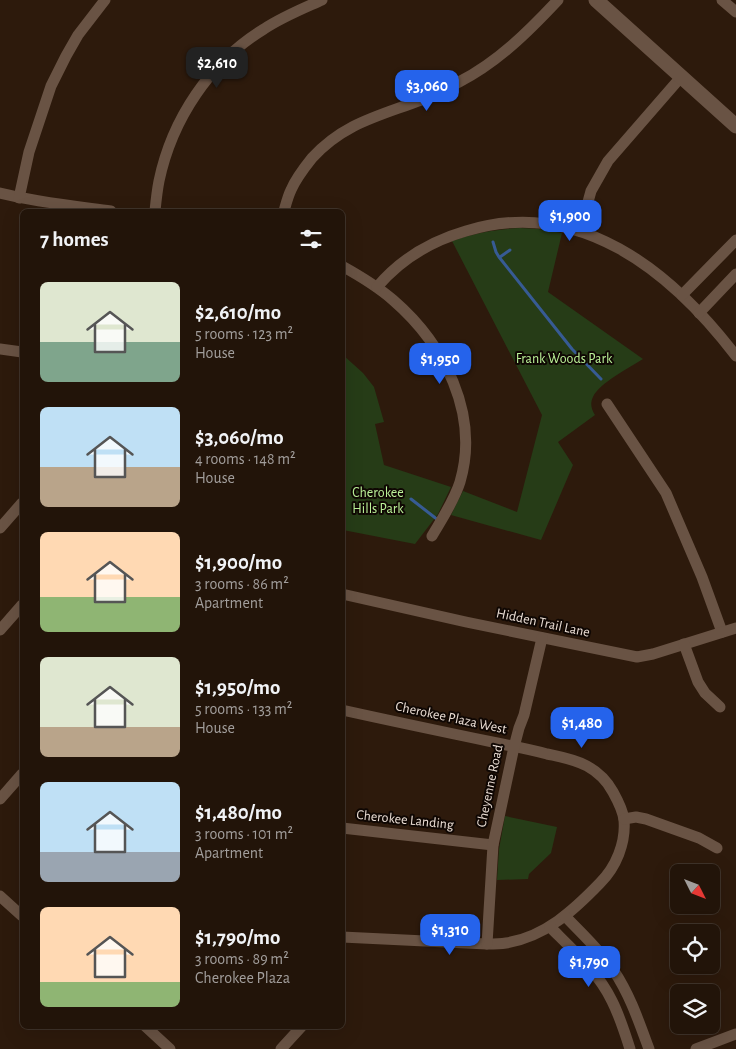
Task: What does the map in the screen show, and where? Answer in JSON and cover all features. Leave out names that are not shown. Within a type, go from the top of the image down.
[{"type":"main road","points":[[596,0],[736,126]]},
{"type":"street","points":[[19,198],[29,152],[51,86],[78,35],[105,0]]},
{"type":"street","points":[[155,209],[159,182],[172,139],[197,92],[227,58],[244,43],[265,28],[322,0]]},
{"type":"street","points":[[285,209],[299,174],[322,148],[337,135],[371,118],[424,99],[460,82],[484,67],[515,43],[558,0]]},
{"type":"street","points":[[722,0],[736,12]]},
{"type":"street","points":[[580,231],[591,192],[608,161],[681,77]]},
{"type":"street","points":[[0,193],[19,198],[97,209]]},
{"type":"street","points":[[377,287],[401,264],[426,247],[472,228],[530,222],[553,225],[580,231],[612,244],[646,266],[682,295],[736,356]]},
{"type":"street","points":[[682,295],[736,240]]},
{"type":"street","points":[[345,268],[377,287],[418,325],[447,369],[456,390],[465,426],[465,456],[459,483],[448,508],[432,536]]},
{"type":"street","points":[[699,313],[736,274]]},
{"type":"street","points":[[0,349],[20,352]]},
{"type":"street","points":[[607,404],[666,493],[702,577],[722,632]]},
{"type":"street","points":[[0,528],[20,505]]},
{"type":"street","name":"Hidden Trail Lane","points":[[345,595],[637,657],[736,628]]},
{"type":"street","points":[[0,630],[20,607]]},
{"type":"street","name":"Cheyenne Road","points":[[487,944],[493,845],[514,746],[524,714],[542,638]]},
{"type":"street","points":[[684,644],[698,682],[705,693],[720,707]]},
{"type":"street","name":"Cherokee Plaza West","points":[[345,711],[569,758],[588,767],[604,779],[610,786],[621,808],[624,819],[621,847],[611,869],[583,901],[550,927],[507,943],[487,944],[345,937]]},
{"type":"street","points":[[0,799],[20,776]]},
{"type":"street","points":[[624,819],[636,817],[646,819],[699,838],[717,848]]},
{"type":"street","name":"Cherokee Landing","points":[[345,828],[493,845]]},
{"type":"street","points":[[0,896],[20,914]]},
{"type":"street","points":[[565,916],[613,969],[630,999],[649,1049]]},
{"type":"street","points":[[550,927],[584,961],[600,981],[612,1001],[630,1049]]},
{"type":"street","points":[[148,1029],[170,1049]]},
{"type":"street","points":[[281,1049],[299,1029]]},
{"type":"street","points":[[696,1049],[736,1034]]},
{"type":"green space","name":"Frank Woods Park","points":[[520,228],[562,233],[548,292],[643,359],[602,386],[596,392],[591,402],[595,415],[558,442],[573,465],[541,540],[451,515],[463,491],[517,512],[542,415],[452,241],[486,232]]},
{"type":"green space","name":"Cherokee Hills Park","points":[[345,357],[363,373],[374,387],[384,422],[375,424],[384,465],[451,487],[438,514],[415,544],[345,530]]},
{"type":"green space","points":[[505,816],[557,827],[551,853],[529,874],[528,879],[497,880],[499,849]]},
{"type":"waterway","points":[[493,242],[499,257],[572,349],[601,379]]},
{"type":"waterway","points":[[500,257],[510,250]]},
{"type":"waterway","points":[[411,499],[438,520]]}]
